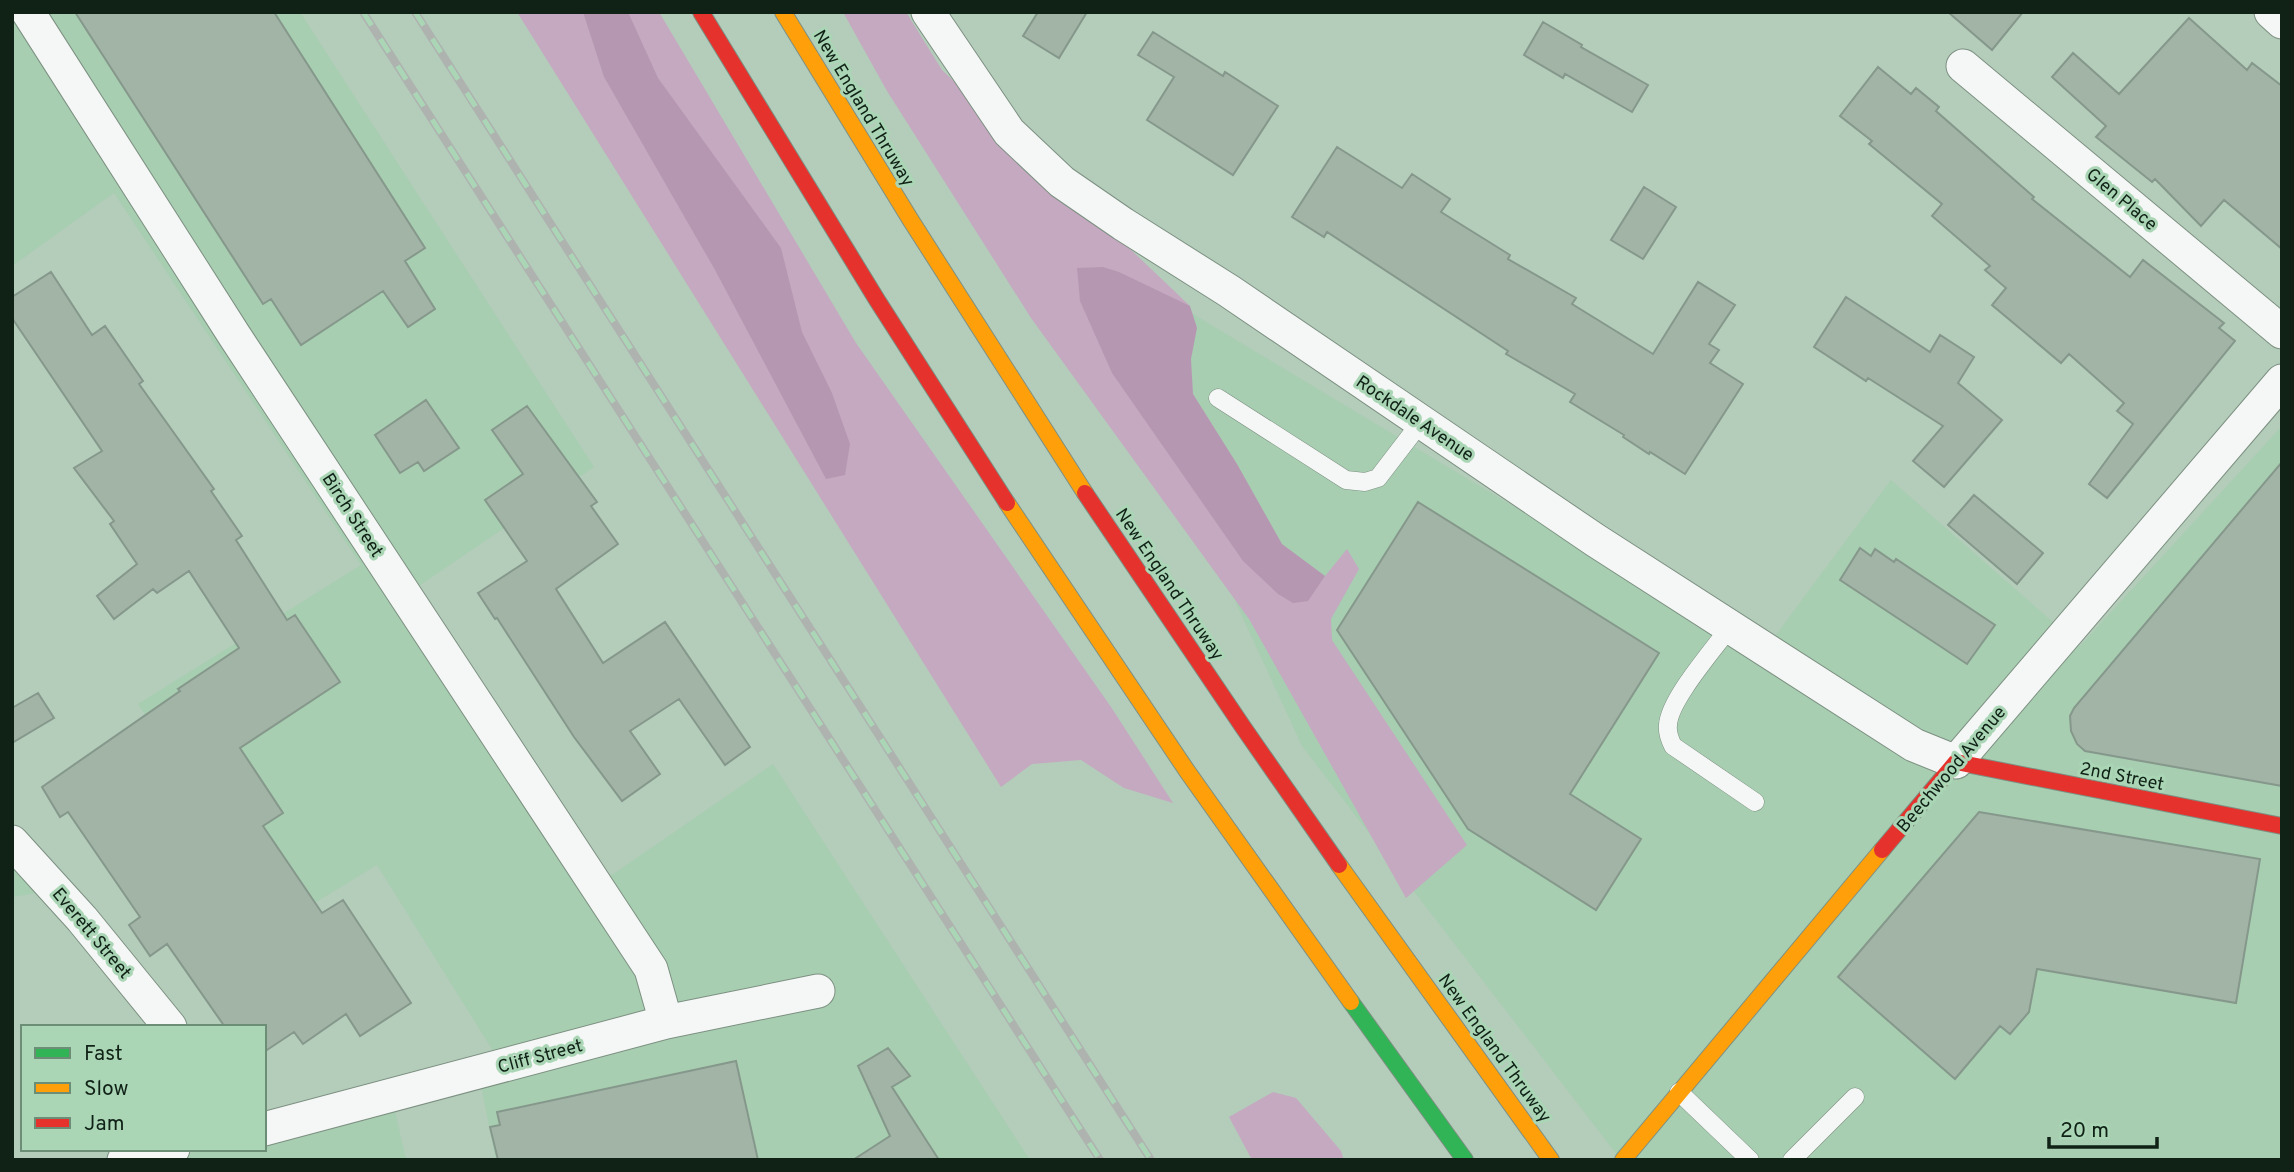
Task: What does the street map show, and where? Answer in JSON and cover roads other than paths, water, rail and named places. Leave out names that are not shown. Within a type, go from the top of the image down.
[{"type":"main road","points":[[701,12],[886,315],[1120,673],[1465,1160]]},
{"type":"main road","name":"New England Thruway","points":[[783,12],[955,291],[1172,624],[1313,829],[1551,1160]]},
{"type":"main road","name":"2nd Street","points":[[1956,762],[2282,826]]},
{"type":"main road","name":"Beechwood Avenue","points":[[1623,1160],[1956,762]]},
{"type":"street","name":"Birch Street","points":[[28,12],[234,335],[651,969],[666,1022]]},
{"type":"street","name":"Rockdale Avenue","points":[[928,12],[1009,132],[1062,182],[1229,291],[1595,540],[1913,745],[1956,762]]},
{"type":"street","points":[[2271,12],[2282,22]]},
{"type":"street","name":"Glen Place","points":[[1963,66],[2282,332]]},
{"type":"street","name":"Beechwood Avenue","points":[[1956,762],[2282,381]]},
{"type":"street","name":"Everett Street","points":[[12,842],[82,919],[168,1025]]},
{"type":"street","name":"Cliff Street","points":[[266,1128],[666,1022],[818,991]]},
{"type":"street","points":[[124,1160],[164,1151]]},
{"type":"lane","points":[[1218,398],[1346,480],[1365,482],[1378,478],[1421,422]]},
{"type":"lane","points":[[1730,627],[1689,682],[1671,712],[1669,738],[1673,746],[1755,803]]},
{"type":"lane","points":[[1679,1092],[1751,1160]]},
{"type":"lane","points":[[1792,1160],[1854,1097]]},
{"type":"railway","points":[[363,12],[1100,1160]]},
{"type":"railway","points":[[415,12],[1151,1160]]}]
